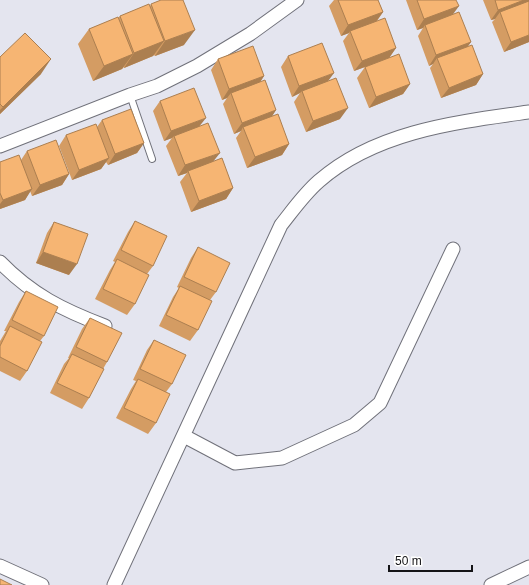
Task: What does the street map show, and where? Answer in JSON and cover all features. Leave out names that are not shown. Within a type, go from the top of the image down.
[{"type":"street","points":[[0,146],[130,95],[157,86],[197,66],[250,34],[297,0]]},
{"type":"street","points":[[114,585],[281,225],[298,203],[319,181],[349,159],[421,130],[470,120],[529,112]]},
{"type":"street","points":[[184,436],[235,463],[282,458],[354,425],[380,402],[453,249]]},
{"type":"street","points":[[0,262],[11,274],[37,294],[64,310],[116,331]]},
{"type":"street","points":[[0,566],[42,585]]},
{"type":"street","points":[[491,585],[529,567]]},
{"type":"lane","points":[[130,95],[152,159]]},
{"type":"building","points":[[161,0],[183,0],[195,30],[165,41],[151,4]]},
{"type":"building","points":[[338,0],[378,0],[383,12],[348,25]]},
{"type":"building","points":[[417,0],[456,0],[459,6],[424,19]]},
{"type":"building","points":[[495,0],[524,0],[498,10]]},
{"type":"building","points":[[529,1],[529,35],[511,42],[500,12]]},
{"type":"building","points":[[149,4],[164,41],[134,53],[120,16]]},
{"type":"building","points":[[459,12],[471,42],[436,55],[425,25]]},
{"type":"building","points":[[118,17],[133,54],[104,66],[89,29]]},
{"type":"building","points":[[385,18],[396,48],[362,61],[350,31]]},
{"type":"building","points":[[25,33],[51,59],[3,107],[0,104],[0,57]]},
{"type":"building","points":[[322,43],[334,73],[299,86],[288,56]]},
{"type":"building","points":[[472,45],[483,74],[449,88],[437,58]]},
{"type":"building","points":[[253,46],[264,76],[229,89],[218,59]]},
{"type":"building","points":[[399,54],[410,84],[376,97],[365,67]]},
{"type":"building","points":[[336,78],[348,108],[313,121],[302,91]]},
{"type":"building","points":[[265,80],[276,110],[242,123],[231,93]]},
{"type":"building","points":[[194,88],[206,118],[171,131],[160,101]]},
{"type":"building","points":[[131,109],[144,143],[115,154],[102,120]]},
{"type":"building","points":[[278,114],[289,144],[255,157],[243,127]]},
{"type":"building","points":[[208,123],[220,153],[185,165],[174,136]]},
{"type":"building","points":[[96,124],[109,158],[79,170],[66,135]]},
{"type":"building","points":[[56,140],[69,174],[40,185],[27,151]]},
{"type":"building","points":[[19,155],[32,189],[3,200],[0,193],[0,162]]},
{"type":"building","points":[[222,158],[233,188],[199,201],[188,171]]},
{"type":"building","points":[[135,221],[167,236],[153,266],[121,250]]},
{"type":"building","points":[[54,222],[88,234],[77,264],[43,252]]},
{"type":"building","points":[[198,247],[230,263],[216,292],[184,277]]},
{"type":"building","points":[[117,259],[149,275],[135,304],[103,289]]},
{"type":"building","points":[[180,286],[212,301],[198,330],[166,315]]},
{"type":"building","points":[[26,291],[58,307],[44,336],[12,320]]},
{"type":"building","points":[[90,318],[122,333],[107,362],[76,347]]},
{"type":"building","points":[[10,326],[42,342],[27,371],[0,357],[0,346]]},
{"type":"building","points":[[154,340],[186,355],[172,384],[140,369]]},
{"type":"building","points":[[72,354],[104,369],[89,398],[57,383]]},
{"type":"building","points":[[138,379],[170,394],[156,423],[124,408]]},
{"type":"building","points":[[0,579],[12,585],[0,585]]}]
